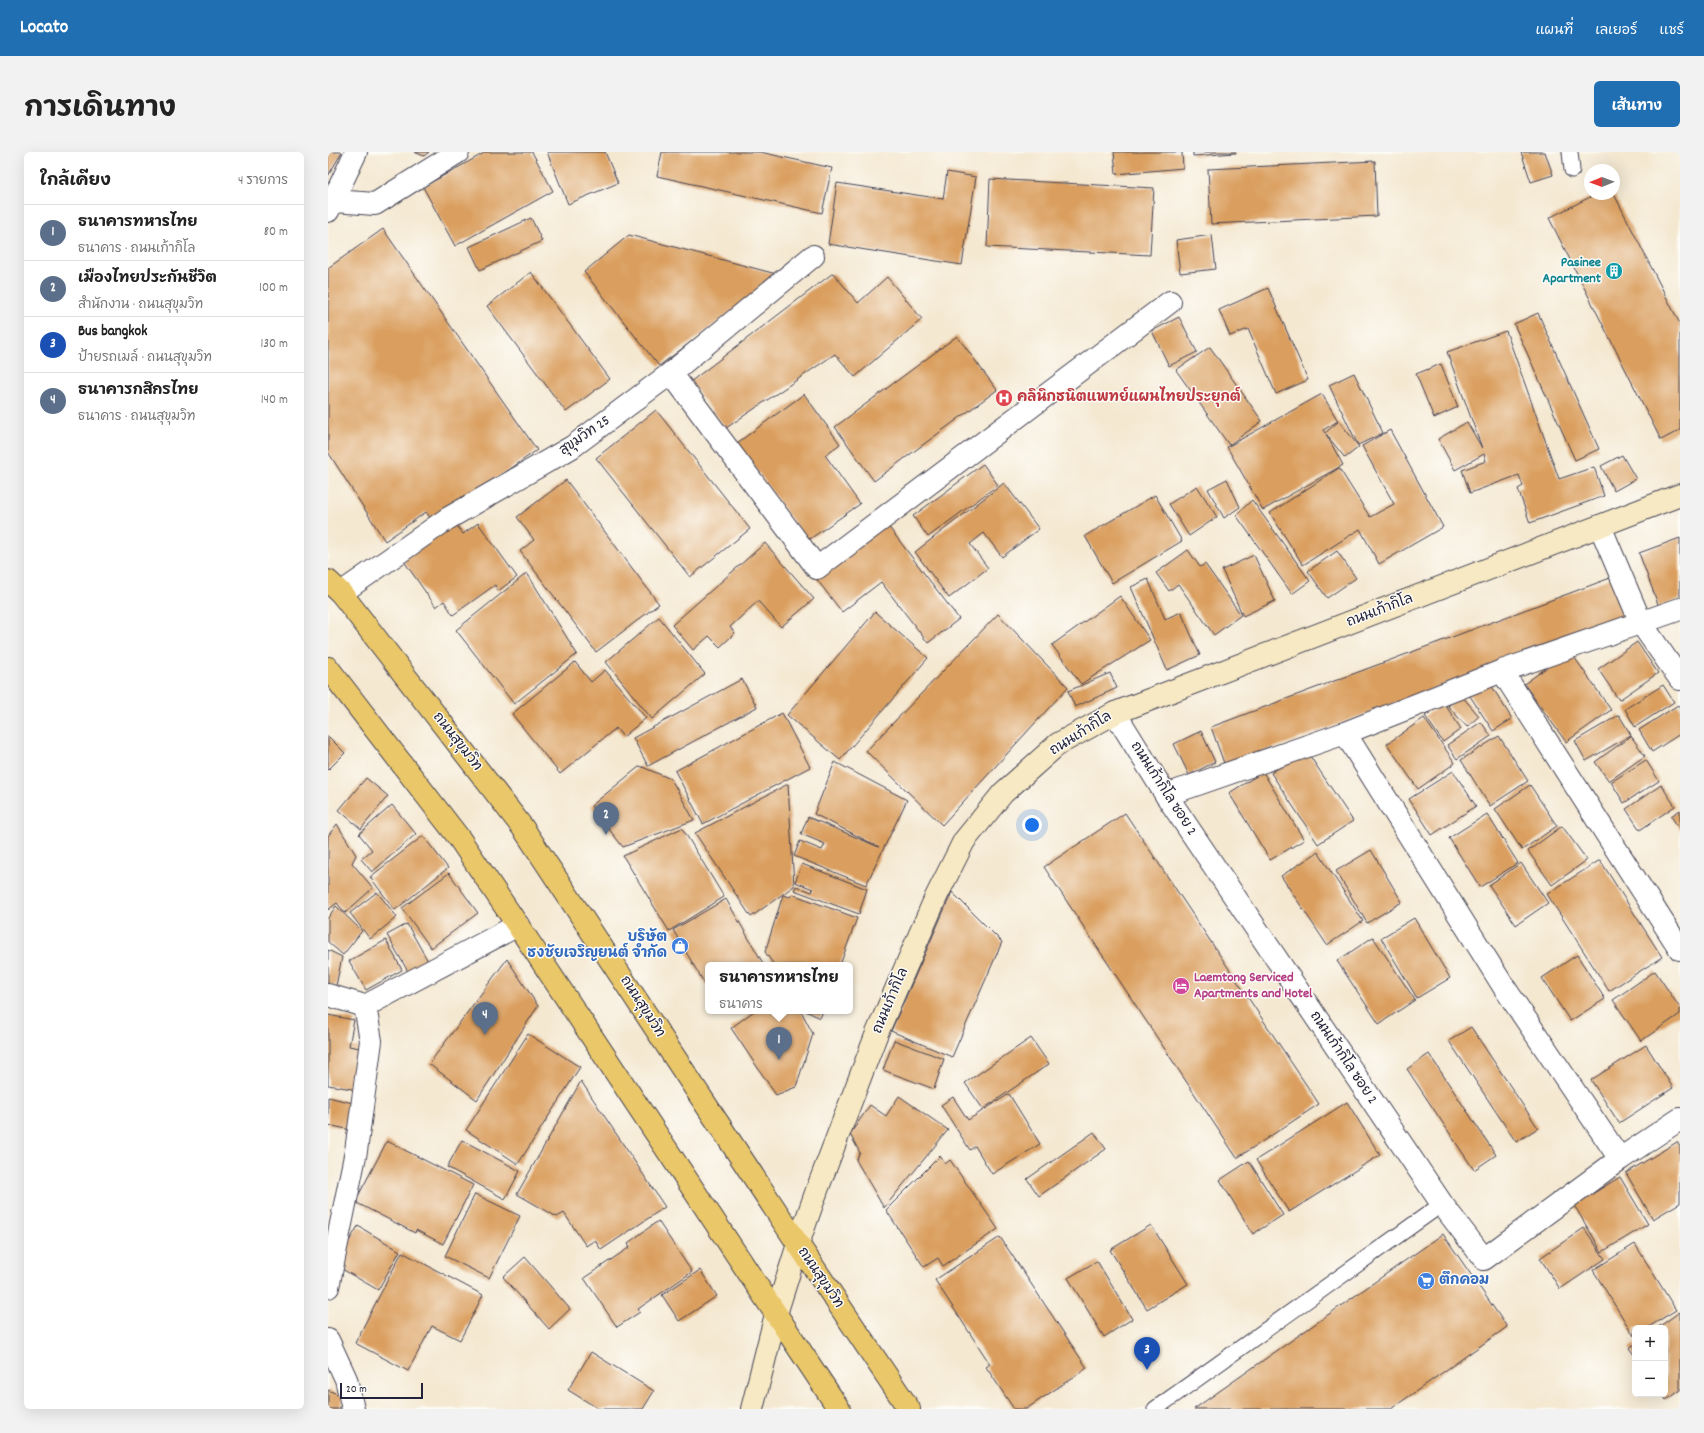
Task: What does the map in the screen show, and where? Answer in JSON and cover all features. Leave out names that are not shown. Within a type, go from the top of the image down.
[{"type":"highway","name":"ถนนสุขุมวิท","points":[[334,587],[523,828],[909,1409]]},
{"type":"highway","points":[[328,668],[459,838],[839,1409]]},
{"type":"main road","name":"ถนนเก้ากิโล","points":[[752,1409],[776,1314],[798,1244],[877,1033],[936,897],[964,841],[1003,793],[1058,744],[1115,713],[1680,495]]},
{"type":"street","points":[[356,152],[331,206],[375,204],[458,152]]},
{"type":"street","name":"สุขุมวิท 25","points":[[334,587],[572,447],[671,373],[813,256]]},
{"type":"street","points":[[671,373],[817,568],[1170,302]]},
{"type":"street","points":[[1600,526],[1641,623],[1680,679]]},
{"type":"street","points":[[1166,795],[1345,733],[1502,671],[1680,609]]},
{"type":"street","points":[[1502,671],[1680,949]]},
{"type":"street","name":"ถนนเก้ากิโล ซอย 2","points":[[1115,713],[1166,795],[1442,1204],[1484,1260],[1620,1159]]},
{"type":"street","points":[[1345,733],[1502,984],[1620,1159],[1680,1118]]},
{"type":"street","points":[[328,996],[365,1006],[518,925]]},
{"type":"street","points":[[328,1287],[356,1152],[369,1056],[371,1040],[365,1006]]},
{"type":"street","points":[[328,1340],[346,1379],[353,1409]]},
{"type":"lane","points":[[1570,152],[1572,170]]},
{"type":"lane","points":[[1154,1409],[1442,1204]]},
{"type":"building","points":[[328,152],[342,152],[328,176]]},
{"type":"building","points":[[414,152],[429,152],[424,156]]},
{"type":"building","points":[[486,152],[532,152],[553,191],[455,246],[423,187]]},
{"type":"building","points":[[547,152],[605,152],[618,183],[568,204]]},
{"type":"building","points":[[662,152],[760,152],[832,168],[822,213],[657,176]]},
{"type":"building","points":[[1114,152],[1182,152],[1183,168],[1116,174]]},
{"type":"building","points":[[1193,152],[1236,152],[1236,153],[1193,156]]},
{"type":"building","points":[[1521,152],[1545,152],[1553,175],[1531,182]]},
{"type":"building","points":[[1375,161],[1377,216],[1211,224],[1208,169]]},
{"type":"building","points":[[947,172],[976,177],[962,265],[828,244],[837,183],[943,199]]},
{"type":"building","points":[[990,179],[1154,188],[1150,255],[987,247]]},
{"type":"building","name":"Pasinee Apartment","points":[[1584,200],[1617,200],[1680,324],[1680,430],[1661,440],[1549,218]]},
{"type":"building","points":[[531,218],[542,241],[480,270],[469,247]]},
{"type":"building","points":[[383,229],[537,450],[434,523],[426,512],[385,541],[328,452],[328,268]]},
{"type":"building","points":[[629,235],[780,275],[659,366],[584,272]]},
{"type":"building","points":[[1212,235],[1216,269],[1180,273],[1176,240]]},
{"type":"building","points":[[531,272],[610,379],[566,412],[487,306]]},
{"type":"building","points":[[833,273],[858,303],[887,277],[922,319],[855,377],[835,354],[726,428],[690,382]]},
{"type":"building","points":[[1268,288],[1308,380],[1276,394],[1248,329],[1230,336],[1219,310]]},
{"type":"building","points":[[1538,313],[1599,449],[1575,460],[1514,324]]},
{"type":"building","points":[[1179,317],[1197,352],[1169,366],[1152,331]]},
{"type":"building","points":[[1506,331],[1559,479],[1594,467],[1604,496],[1530,523],[1518,489],[1523,486],[1519,475],[1470,493],[1462,470],[1486,461],[1484,454],[1455,470],[1438,439],[1467,422],[1482,448],[1447,352]]},
{"type":"building","points":[[957,336],[997,390],[874,481],[835,427]]},
{"type":"building","points":[[1210,347],[1262,421],[1229,445],[1176,370]]},
{"type":"building","points":[[1441,364],[1458,407],[1434,418],[1416,374]]},
{"type":"building","points":[[1354,373],[1383,433],[1358,445],[1329,385]]},
{"type":"building","points":[[804,394],[840,444],[825,455],[860,504],[807,541],[737,443]]},
{"type":"building","points":[[1322,394],[1338,421],[1323,430],[1325,433],[1339,421],[1359,447],[1345,458],[1326,434],[1343,465],[1263,510],[1227,447]]},
{"type":"building","points":[[656,410],[750,529],[690,577],[596,458]]},
{"type":"building","points":[[1390,430],[1443,527],[1379,564],[1360,529],[1303,565],[1270,513],[1339,468],[1370,517],[1394,504],[1362,446]]},
{"type":"building","points":[[1622,455],[1636,479],[1614,491],[1601,466]]},
{"type":"building","points":[[983,464],[998,485],[928,537],[913,516]]},
{"type":"building","points":[[1227,479],[1240,507],[1224,518],[1208,489]]},
{"type":"building","points":[[566,480],[659,604],[596,652],[520,551],[534,540],[517,517]]},
{"type":"building","points":[[1004,483],[1039,529],[1002,557],[984,533],[970,544],[988,568],[949,598],[915,552]]},
{"type":"building","points":[[1197,486],[1217,517],[1189,536],[1169,504]]},
{"type":"building","points":[[1155,495],[1182,541],[1112,583],[1085,536]]},
{"type":"building","points":[[1252,500],[1310,581],[1292,594],[1236,515]]},
{"type":"building","points":[[885,522],[959,619],[928,643],[881,582],[842,612],[814,576]]},
{"type":"building","points":[[455,523],[463,534],[478,523],[517,577],[498,591],[495,585],[453,615],[444,601],[436,607],[403,560]]},
{"type":"building","points":[[1680,538],[1680,599],[1659,607],[1639,553]]},
{"type":"building","points":[[765,543],[814,599],[781,627],[758,601],[730,627],[735,633],[720,647],[709,636],[693,650],[672,625]]},
{"type":"building","points":[[1188,550],[1200,567],[1205,564],[1241,615],[1214,635],[1178,584],[1169,591],[1156,573]]},
{"type":"building","points":[[1337,551],[1356,578],[1327,598],[1308,571]]},
{"type":"building","points":[[1254,555],[1275,601],[1243,616],[1222,570]]},
{"type":"building","points":[[527,573],[577,654],[514,704],[456,630]]},
{"type":"building","points":[[1613,577],[1627,617],[1225,766],[1211,727]]},
{"type":"building","points":[[1148,579],[1165,619],[1181,612],[1200,655],[1167,670],[1131,587]]},
{"type":"building","points":[[1120,596],[1150,640],[1081,684],[1052,645]]},
{"type":"building","points":[[875,612],[928,658],[840,760],[787,715]]},
{"type":"building","points":[[998,614],[1068,687],[942,825],[866,751]]},
{"type":"building","points":[[659,617],[705,674],[652,719],[606,662]]},
{"type":"building","points":[[1637,642],[1658,673],[1619,700],[1598,669]]},
{"type":"building","points":[[1570,651],[1611,710],[1566,742],[1524,684]]},
{"type":"building","points":[[575,662],[591,682],[605,670],[646,718],[623,737],[616,728],[560,774],[512,714]]},
{"type":"building","points":[[1110,673],[1117,688],[1075,707],[1068,691]]},
{"type":"building","points":[[742,679],[757,707],[648,766],[633,738]]},
{"type":"building","points":[[1488,680],[1512,719],[1493,731],[1468,693]]},
{"type":"building","points":[[1663,685],[1674,702],[1635,727],[1625,709]]},
{"type":"building","points":[[1461,695],[1479,716],[1467,727],[1448,706]]},
{"type":"building","points":[[1444,703],[1461,729],[1443,742],[1425,716]]},
{"type":"building","points":[[1678,705],[1680,708],[1680,734],[1652,752],[1639,730]]},
{"type":"building","points":[[782,713],[810,767],[703,824],[675,771]]},
{"type":"building","points":[[1619,715],[1631,735],[1586,761],[1575,741]]},
{"type":"building","points":[[1424,718],[1455,763],[1418,789],[1387,744]]},
{"type":"building","points":[[1481,722],[1491,736],[1457,759],[1447,745]]},
{"type":"building","points":[[1201,731],[1215,762],[1189,775],[1174,744]]},
{"type":"building","points":[[328,736],[345,753],[328,770]]},
{"type":"building","points":[[1499,736],[1528,781],[1490,806],[1461,760]]},
{"type":"building","points":[[1631,736],[1645,756],[1609,781],[1595,762]]},
{"type":"building","points":[[1306,750],[1353,821],[1318,844],[1271,773]]},
{"type":"building","points":[[1646,760],[1659,781],[1624,803],[1611,782]]},
{"type":"building","points":[[835,762],[907,800],[866,885],[794,856],[800,841],[822,850],[825,844],[801,834],[808,817],[879,847],[814,814]]},
{"type":"building","points":[[640,766],[671,779],[694,820],[623,847],[591,806]]},
{"type":"building","points":[[1453,771],[1476,806],[1432,835],[1409,799]]},
{"type":"building","points":[[1263,772],[1304,840],[1270,860],[1229,793]]},
{"type":"building","points":[[366,778],[388,796],[361,829],[339,810]]},
{"type":"building","points":[[788,784],[794,886],[751,917],[695,833]]},
{"type":"building","points":[[1530,785],[1557,826],[1522,850],[1495,809]]},
{"type":"building","points":[[1661,785],[1675,806],[1640,830],[1626,809]]},
{"type":"building","points":[[392,805],[416,834],[372,872],[361,859],[372,850],[359,834]]},
{"type":"building","points":[[1680,810],[1680,830],[1671,816]]},
{"type":"building","name":"Laemtong Serviced Apartments and Hotel","points":[[1125,813],[1319,1104],[1237,1158],[1044,867]]},
{"type":"building","points":[[1487,814],[1518,863],[1480,887],[1449,838]]},
{"type":"building","points":[[337,824],[356,855],[352,863],[373,888],[345,913],[337,903],[328,910],[328,836]]},
{"type":"building","points":[[1562,826],[1587,860],[1552,885],[1528,851]]},
{"type":"building","points":[[682,828],[724,897],[669,931],[623,856]]},
{"type":"building","points":[[423,836],[448,868],[395,910],[370,877]]},
{"type":"building","points":[[1371,850],[1402,902],[1367,923],[1336,871]]},
{"type":"building","points":[[1318,852],[1363,921],[1327,945],[1281,876]]},
{"type":"building","points":[[1600,860],[1662,957],[1609,991],[1547,894]]},
{"type":"building","points":[[1521,863],[1548,903],[1516,925],[1489,885]]},
{"type":"building","points":[[802,864],[867,889],[859,914],[794,890],[796,886],[812,892],[813,889],[795,882]]},
{"type":"building","points":[[449,873],[478,913],[431,948],[402,908]]},
{"type":"building","points":[[377,892],[397,917],[370,939],[350,913]]},
{"type":"building","points":[[952,892],[1002,942],[952,1057],[891,1031]]},
{"type":"building","points":[[792,894],[857,918],[841,962],[772,962],[765,952],[783,895],[790,897]]},
{"type":"building","points":[[726,899],[762,962],[705,962],[705,984],[673,930]]},
{"type":"building","points":[[336,906],[362,931],[343,955],[328,942],[328,918]]},
{"type":"building","points":[[1414,918],[1450,978],[1417,998],[1381,938]]},
{"type":"building","points":[[407,924],[429,963],[410,975],[387,935]]},
{"type":"building","points":[[1373,937],[1415,1000],[1379,1024],[1337,961]]},
{"type":"building","points":[[386,940],[402,970],[366,990],[349,961]]},
{"type":"building","points":[[328,950],[342,957],[336,986],[328,984]]},
{"type":"building","points":[[1577,955],[1605,999],[1570,1021],[1542,978]]},
{"type":"building","points":[[507,959],[538,1006],[477,1100],[429,1064]]},
{"type":"building","points":[[1655,971],[1680,1008],[1680,1014],[1641,1041],[1613,1000]]},
{"type":"building","points":[[750,1014],[803,1014],[813,1034],[796,1087],[776,1095],[731,1028]]},
{"type":"building","points":[[812,1014],[822,1014],[820,1018]]},
{"type":"building","points":[[328,1015],[354,1020],[349,1046],[365,1049],[358,1090],[328,1085]]},
{"type":"building","points":[[1471,1027],[1538,1128],[1516,1142],[1449,1041]]},
{"type":"building","points":[[528,1034],[580,1067],[518,1164],[466,1130]]},
{"type":"building","points":[[1031,1038],[1049,1064],[983,1109],[965,1083]]},
{"type":"building","points":[[894,1040],[944,1059],[934,1089],[883,1070]]},
{"type":"building","points":[[1646,1045],[1673,1088],[1619,1123],[1591,1080]]},
{"type":"building","points":[[1429,1054],[1496,1155],[1474,1170],[1407,1069]]},
{"type":"building","points":[[581,1081],[665,1207],[601,1250],[595,1240],[586,1246],[564,1213],[557,1217],[517,1194]]},
{"type":"building","points":[[1009,1094],[1040,1144],[992,1174],[975,1146],[970,1150],[941,1105],[953,1097],[968,1120]]},
{"type":"building","points":[[899,1096],[948,1130],[884,1208],[856,1160],[860,1153],[850,1134],[870,1105],[886,1116]]},
{"type":"building","points":[[328,1097],[357,1104],[351,1130],[328,1125]]},
{"type":"building","points":[[1347,1102],[1380,1155],[1289,1212],[1256,1160]]},
{"type":"building","points":[[1094,1132],[1106,1149],[1039,1196],[1027,1179]]},
{"type":"building","points":[[462,1140],[520,1171],[505,1199],[447,1167]]},
{"type":"building","points":[[387,1141],[473,1185],[443,1244],[416,1230],[415,1233],[355,1202]]},
{"type":"building","points":[[1677,1142],[1680,1147],[1680,1203],[1653,1219],[1626,1173]]},
{"type":"building","points":[[940,1156],[945,1164],[950,1160],[998,1229],[943,1266],[938,1258],[924,1267],[886,1210]]},
{"type":"building","points":[[1249,1161],[1283,1215],[1253,1234],[1220,1180]]},
{"type":"building","points":[[1620,1177],[1648,1224],[1602,1252],[1574,1205]]},
{"type":"building","points":[[475,1194],[520,1216],[489,1278],[445,1256]]},
{"type":"building","points":[[658,1221],[692,1272],[638,1309],[640,1312],[617,1327],[584,1278],[630,1247],[628,1243]]},
{"type":"building","points":[[1151,1225],[1188,1284],[1147,1309],[1110,1250]]},
{"type":"building","points":[[358,1226],[400,1251],[378,1290],[335,1265]]},
{"type":"building","points":[[1584,1228],[1605,1259],[1560,1289],[1540,1258]]},
{"type":"building","name":"ตึกคอม","points":[[1443,1234],[1507,1327],[1391,1409],[1194,1409]]},
{"type":"building","points":[[1000,1237],[1087,1368],[1026,1409],[1014,1409],[986,1367],[990,1364],[935,1280]]},
{"type":"building","points":[[1635,1244],[1676,1310],[1652,1325],[1632,1325],[1632,1333],[1593,1270]]},
{"type":"building","points":[[402,1252],[483,1295],[460,1340],[432,1326],[408,1371],[355,1343]]},
{"type":"building","points":[[525,1257],[570,1309],[549,1329],[503,1277]]},
{"type":"building","points":[[1097,1261],[1132,1319],[1104,1337],[1068,1278]]},
{"type":"building","points":[[700,1270],[717,1296],[679,1321],[662,1295]]},
{"type":"building","points":[[1680,1312],[1680,1390],[1666,1400],[1664,1397],[1668,1397],[1668,1325],[1661,1325]]},
{"type":"building","points":[[591,1352],[654,1391],[643,1409],[599,1409],[568,1390]]},
{"type":"building","points":[[328,1390],[344,1397],[339,1409],[328,1409]]},
{"type":"place","name":"Pasinee Apartment","points":[[1614,271]]},
{"type":"place","name":"คลินิกธนิตแพทย์แผนไทยประยุกต์","points":[[1004,398]]},
{"type":"place","name":"เมืองไทยประกันชีวิต","points":[[606,835]]},
{"type":"place","name":"บริษัต ธงชัยเจริญยนต์ จำกัด","points":[[680,946]]},
{"type":"place","name":"Laemtong Serviced Apartments and Hotel","points":[[1181,986]]},
{"type":"place","name":"ธนาคารกสิกรไทย","points":[[485,1035]]},
{"type":"place","name":"ธนาคารทหารไทย","points":[[779,1060]]},
{"type":"place","name":"ตึกคอม","points":[[1426,1281]]},
{"type":"place","name":"Bus bangkok","points":[[1147,1370]]}]
